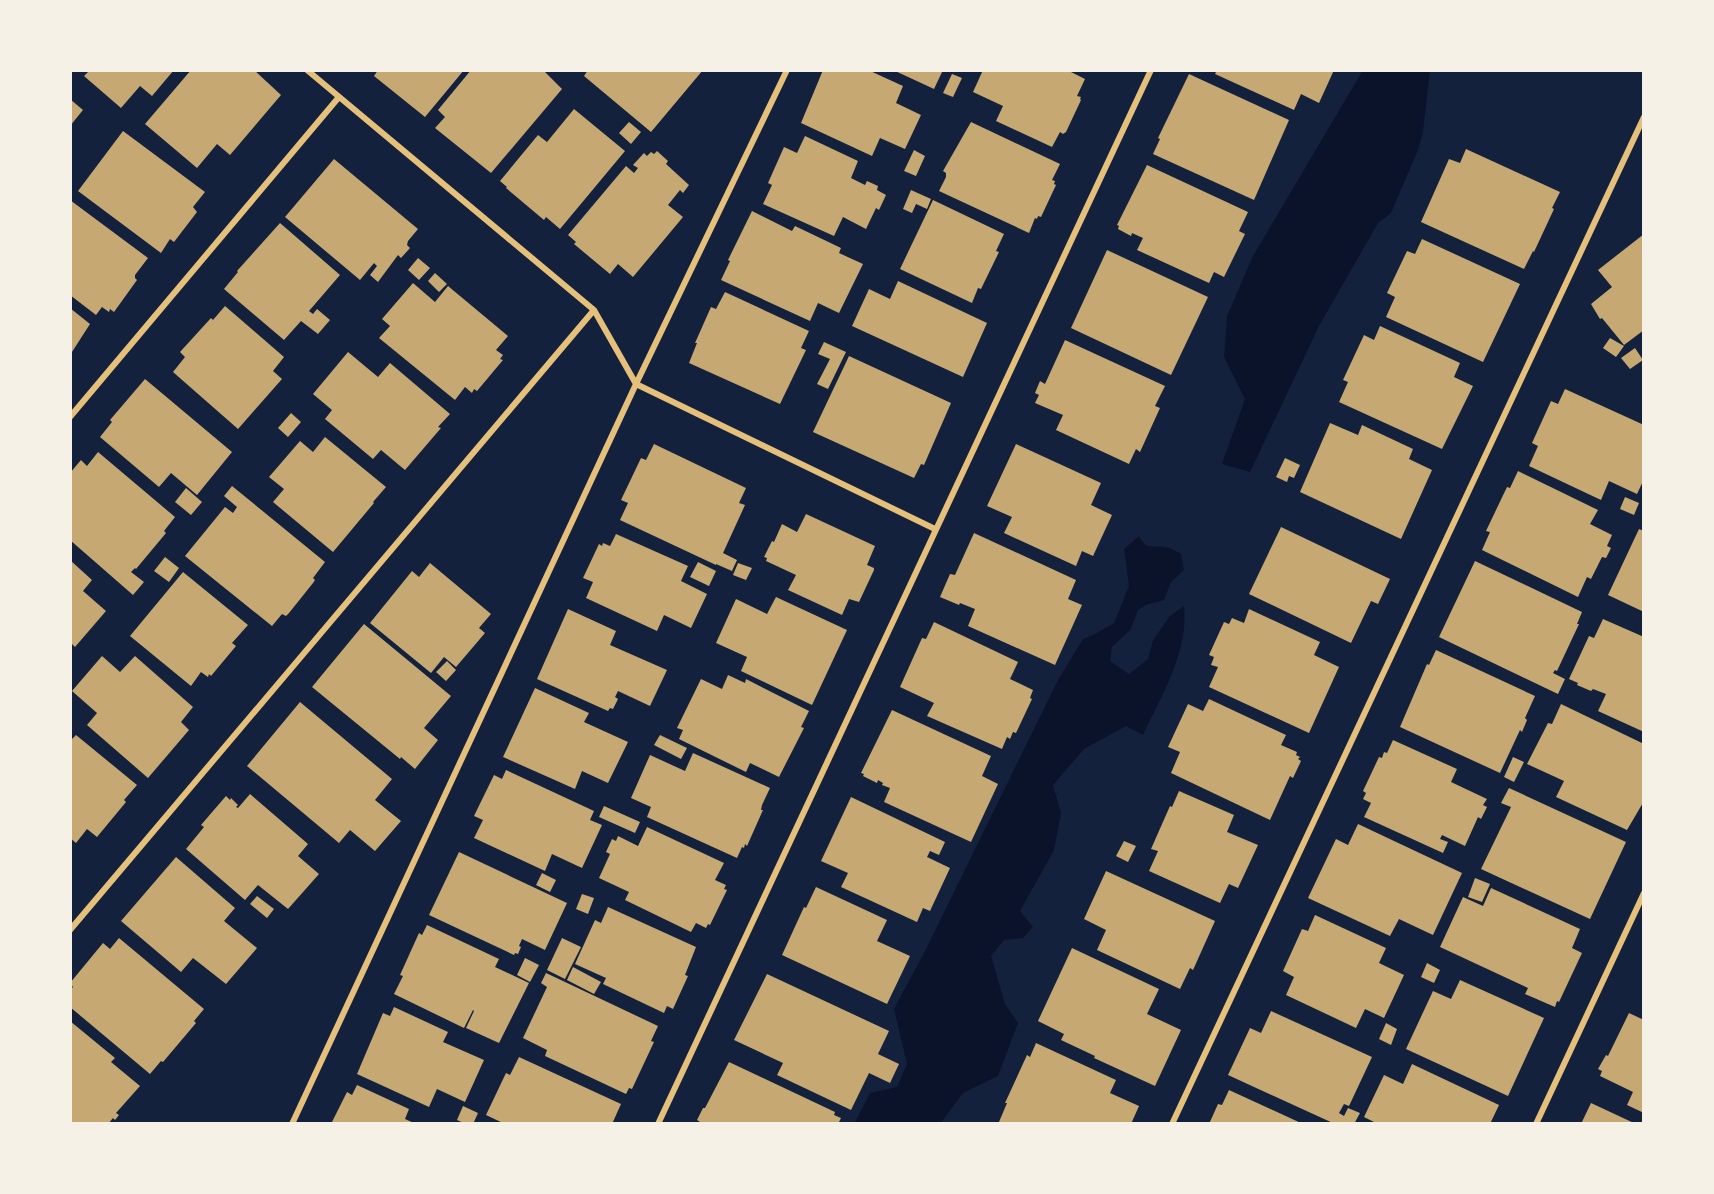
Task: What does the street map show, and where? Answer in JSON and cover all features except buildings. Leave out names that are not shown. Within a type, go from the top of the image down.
[{"type":"lane","points":[[307,70],[594,310],[636,384],[935,529]]},
{"type":"lane","points":[[292,1124],[636,384],[787,70]]},
{"type":"lane","points":[[658,1124],[1151,70]]},
{"type":"lane","points":[[70,417],[339,97]]},
{"type":"lane","points":[[1172,1124],[1644,117]]},
{"type":"lane","points":[[70,930],[594,310]]},
{"type":"lane","points":[[1536,1124],[1644,893]]},
{"type":"water","points":[[1363,70],[1430,70],[1418,150],[1391,213],[1378,223],[1319,326],[1250,472],[1222,464],[1245,399],[1224,357],[1227,316],[1253,256]]},
{"type":"water","points":[[1139,536],[1149,546],[1172,549],[1181,554],[1184,570],[1171,582],[1164,600],[1138,610],[1131,629],[1112,647],[1110,661],[1129,674],[1148,659],[1153,640],[1170,616],[1184,606],[1178,656],[1143,735],[1126,726],[1084,749],[1053,785],[1061,813],[1054,850],[1020,911],[1033,927],[1023,938],[1004,940],[991,956],[1005,1004],[1018,1023],[998,1076],[963,1093],[940,1124],[854,1124],[870,1093],[897,1087],[907,1064],[894,1009],[1058,680],[1083,639],[1114,623],[1129,586],[1124,549]]}]
